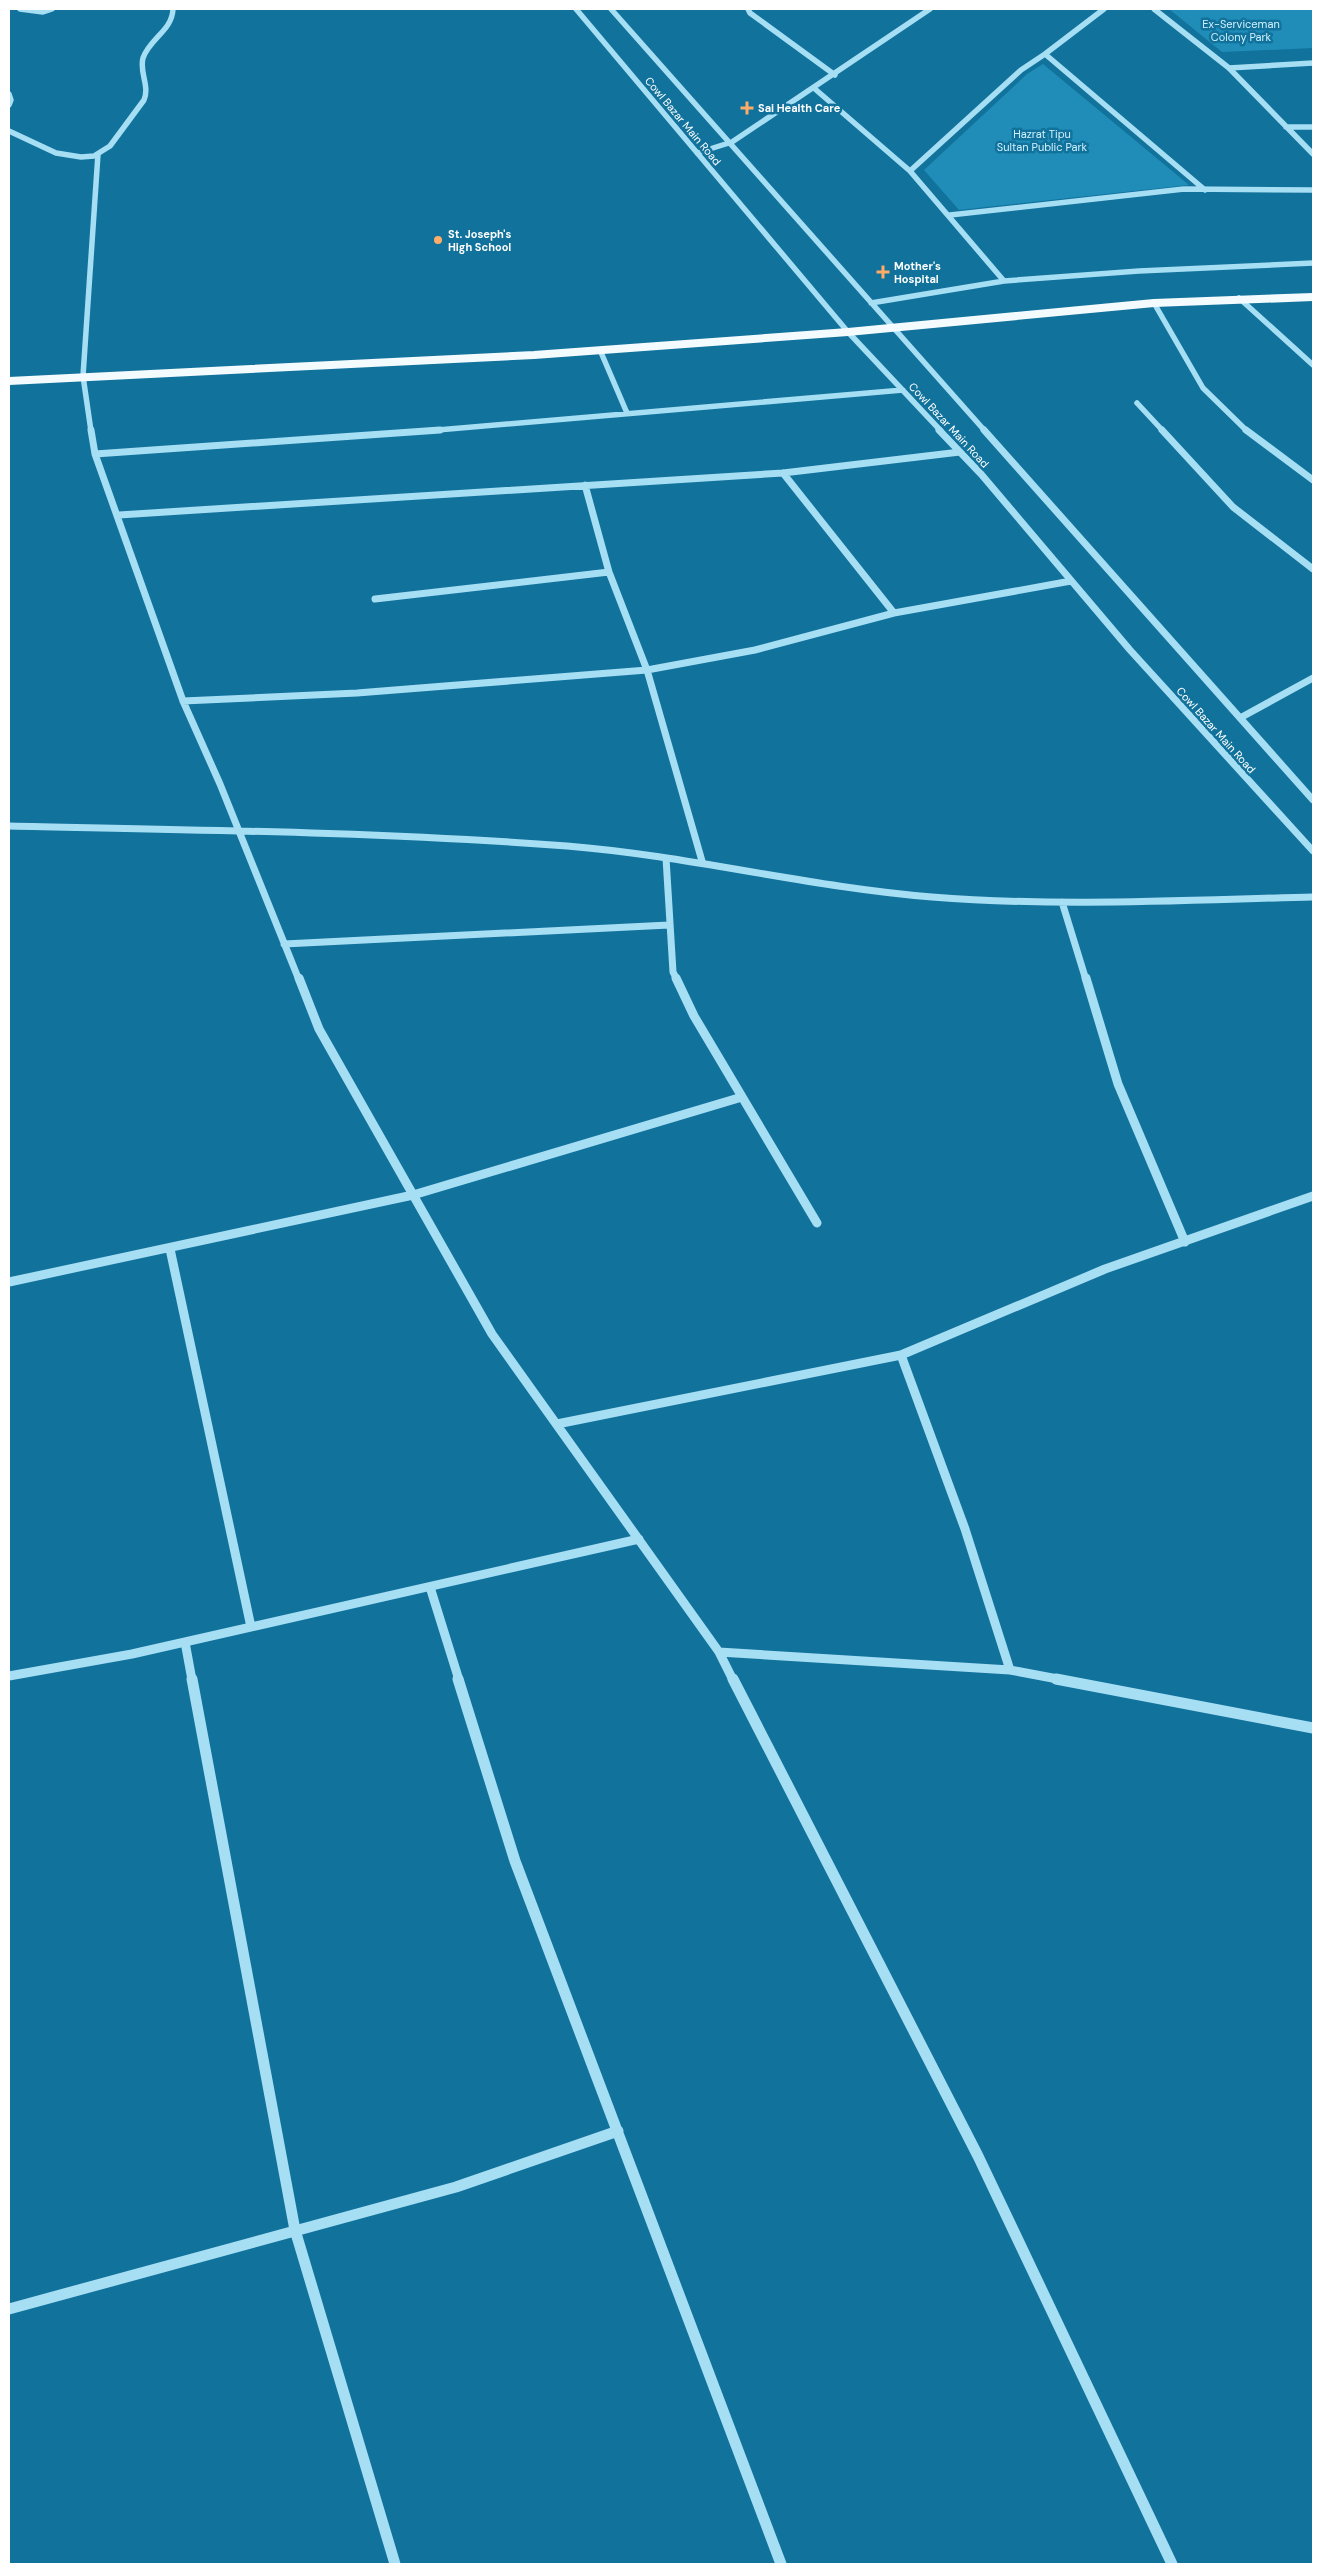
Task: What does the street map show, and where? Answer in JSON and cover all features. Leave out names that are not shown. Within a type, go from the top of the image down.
[{"type":"main road","points":[[9,381],[600,350],[848,332],[1154,303],[1239,298],[1313,297]]},
{"type":"street","points":[[20,9],[43,12],[52,9]]},
{"type":"street","points":[[9,131],[56,153],[70,156],[98,154],[107,149],[145,99],[148,86],[142,71],[143,58],[167,28],[174,16],[174,9]]},
{"type":"street","name":"Cowl Bazar Main Road","points":[[576,9],[848,332],[960,452],[1130,650],[1313,851]]},
{"type":"street","points":[[611,9],[732,142],[892,328]]},
{"type":"street","points":[[748,9],[750,13],[835,75]]},
{"type":"street","points":[[697,153],[732,142],[815,89],[930,9]]},
{"type":"street","points":[[910,171],[1021,70],[1104,9]]},
{"type":"street","points":[[1154,9],[1229,68],[1313,154]]},
{"type":"street","points":[[1045,54],[1205,190]]},
{"type":"street","points":[[1229,68],[1313,63]]},
{"type":"street","points":[[815,89],[910,171],[950,215],[1004,281]]},
{"type":"street","points":[[9,94],[11,100],[9,105]]},
{"type":"street","points":[[1286,127],[1313,127]]},
{"type":"street","points":[[98,154],[83,376],[95,454],[119,516],[184,701],[220,784],[319,1029],[492,1334],[720,1652],[978,2156],[1172,2564]]},
{"type":"street","points":[[950,215],[1184,190],[1313,190]]},
{"type":"street","points":[[871,303],[1004,281],[1139,271],[1313,263]]},
{"type":"street","points":[[1239,298],[1313,365]]},
{"type":"street","points":[[1154,303],[1203,388],[1245,429],[1313,480]]},
{"type":"street","name":"Cowl Bazar Main Road","points":[[892,328],[1313,800]]},
{"type":"street","points":[[600,350],[628,413]]},
{"type":"street","points":[[95,454],[330,439],[903,390]]},
{"type":"street","points":[[1137,404],[1233,507],[1313,569]]},
{"type":"street","points":[[119,516],[783,473],[960,452]]},
{"type":"street","points":[[783,473],[894,614]]},
{"type":"street","points":[[585,485],[609,572],[648,670],[702,861]]},
{"type":"street","points":[[375,599],[609,572]]},
{"type":"street","points":[[184,701],[357,693],[648,670],[755,650],[894,614],[1071,581]]},
{"type":"street","points":[[1240,718],[1313,678]]},
{"type":"street","points":[[9,826],[237,830],[570,846],[702,861],[832,884],[931,897],[1062,902],[1313,897]]},
{"type":"street","points":[[666,858],[669,925],[674,972],[694,1016],[818,1223]]},
{"type":"street","points":[[1062,902],[1118,1084],[1185,1242]]},
{"type":"street","points":[[284,944],[669,925]]},
{"type":"street","points":[[9,1282],[170,1249],[413,1195],[742,1097]]},
{"type":"street","points":[[557,1424],[901,1355],[1105,1269],[1313,1196]]},
{"type":"street","points":[[170,1249],[251,1627]]},
{"type":"street","points":[[901,1355],[965,1529],[1010,1670]]},
{"type":"street","points":[[9,1676],[185,1642],[639,1539]]},
{"type":"street","points":[[430,1586],[515,1861],[782,2564]]},
{"type":"street","points":[[185,1642],[295,2230],[395,2564]]},
{"type":"street","points":[[720,1652],[1010,1670],[1313,1728]]},
{"type":"street","points":[[9,2309],[456,2187],[618,2131]]},
{"type":"green space","name":"Ex-Serviceman Colony Park","points":[[1169,9],[1313,9],[1313,48],[1222,52]]},
{"type":"green space","name":"Hazrat Tipu Sultan Public Park","points":[[1043,64],[1189,185],[959,210],[924,170],[1027,74]]},
{"type":"place","name":"Sai Health Care","points":[[747,108]]},
{"type":"place","name":"St. Joseph's High School","points":[[438,240]]},
{"type":"place","name":"Mother's Hospital","points":[[883,272]]}]
